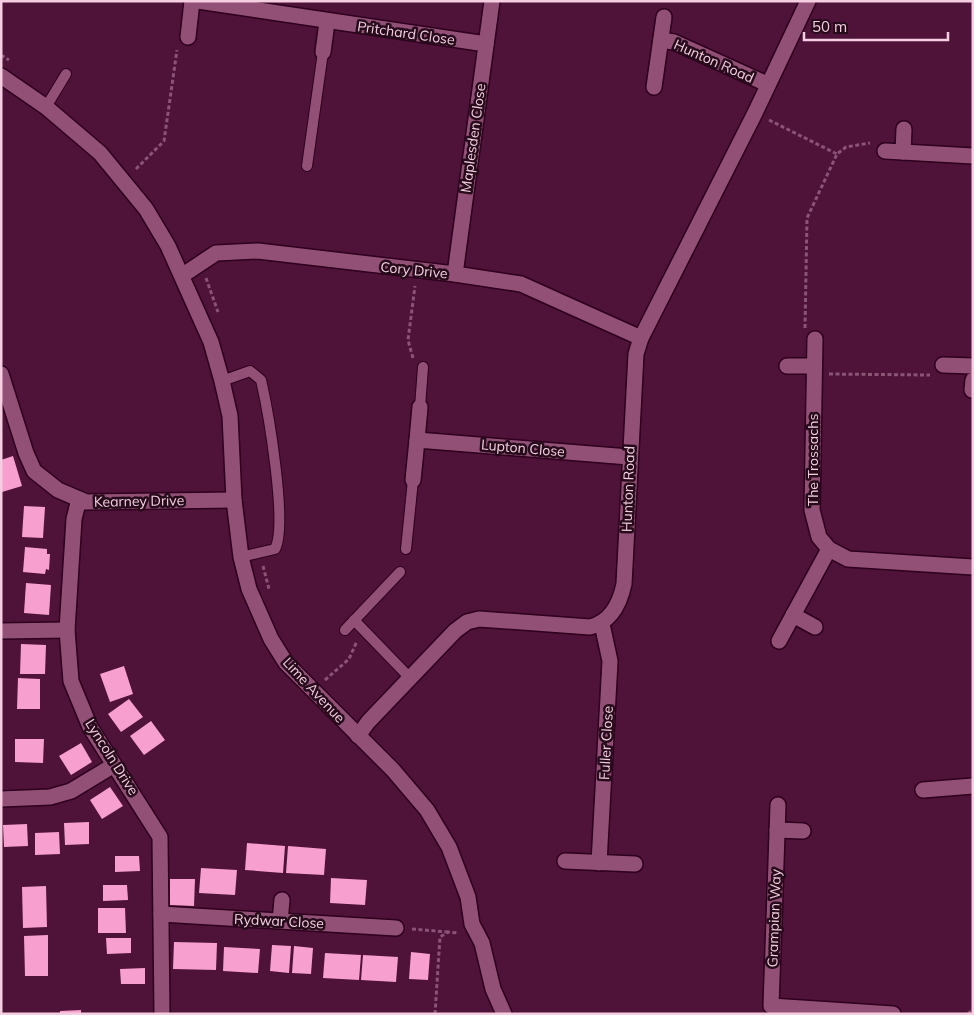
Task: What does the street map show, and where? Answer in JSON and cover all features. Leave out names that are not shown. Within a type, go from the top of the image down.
[{"type":"street","points":[[188,37],[192,1]]},
{"type":"street","name":"Pritchard Close","points":[[198,1],[326,22],[486,44]]},
{"type":"street","name":"Maplesden Close","points":[[455,274],[492,1]]},
{"type":"street","name":"Hunton Road","points":[[602,624],[621,599],[624,584],[629,457],[636,354],[641,338],[755,113],[767,84],[808,1]]},
{"type":"street","name":"Hunton Road","points":[[654,87],[664,16]]},
{"type":"street","points":[[322,52],[326,22]]},
{"type":"street","name":"Hunton Road","points":[[661,40],[674,42],[767,84]]},
{"type":"street","name":"Lime Avenue","points":[[1,76],[46,107],[100,153],[146,209],[183,275],[211,342],[230,416],[234,500],[241,557],[249,589],[271,639],[286,663],[393,770],[427,810],[449,847],[468,897],[472,924],[482,943],[493,989],[504,1014]]},
{"type":"street","points":[[903,152],[904,129]]},
{"type":"street","points":[[886,151],[973,156]]},
{"type":"street","name":"Cory Drive","points":[[183,275],[216,253],[258,251],[455,274],[521,284],[641,338]]},
{"type":"street","name":"The Trossachs","points":[[815,339],[812,510],[819,537],[829,549]]},
{"type":"street","points":[[943,365],[973,366]]},
{"type":"street","points":[[787,366],[814,370]]},
{"type":"street","name":"Kearney Drive","points":[[1,374],[26,453],[34,471],[58,490],[86,502],[234,500]]},
{"type":"street","points":[[412,480],[420,407]]},
{"type":"street","name":"Lupton Close","points":[[417,440],[629,457]]},
{"type":"street","name":"Lyncoln Drive","points":[[79,499],[74,519],[67,630],[72,681],[90,727],[160,837],[162,1014]]},
{"type":"street","points":[[779,640],[829,549],[848,559],[973,567]]},
{"type":"street","points":[[793,615],[815,628]]},
{"type":"street","points":[[358,736],[368,722],[454,631],[467,622],[494,619],[590,627],[602,624]]},
{"type":"street","name":"Fuller Close","points":[[599,862],[610,661],[602,624]]},
{"type":"street","points":[[1,631],[67,630]]},
{"type":"street","points":[[1,799],[50,797],[71,791],[114,765]]},
{"type":"street","points":[[923,790],[973,786]]},
{"type":"street","name":"Grampian Way","points":[[778,806],[771,1010],[893,1014]]},
{"type":"street","points":[[777,830],[803,831]]},
{"type":"street","points":[[565,861],[635,864]]},
{"type":"street","points":[[280,921],[282,900]]},
{"type":"street","name":"Rydwar Close","points":[[161,914],[396,928]]},
{"type":"lane","points":[[307,166],[322,52]]},
{"type":"lane","points":[[46,107],[66,74]]},
{"type":"lane","points":[[420,407],[423,367]]},
{"type":"lane","points":[[222,381],[250,371],[261,380],[267,406],[279,506],[279,542],[275,549],[241,557]]},
{"type":"lane","points":[[406,549],[412,480]]},
{"type":"lane","points":[[345,630],[400,572]]},
{"type":"lane","points":[[354,620],[410,678]]},
{"type":"path","points":[[136,169],[164,141],[177,49]]},
{"type":"path","points":[[755,113],[838,154]]},
{"type":"path","points":[[815,339],[804,328],[807,218],[838,154],[846,147],[859,143],[874,143],[886,151]]},
{"type":"path","points":[[814,370],[940,376],[943,365]]},
{"type":"path","points":[[396,928],[462,933]]},
{"type":"path","points":[[435,1014],[440,937],[448,932]]},
{"type":"path","points":[[968,1014],[973,1010]]},
{"type":"building","points":[[13,456],[22,486],[2,492],[1,460]]},
{"type":"building","points":[[24,506],[45,507],[43,538],[22,537]]},
{"type":"building","points":[[25,547],[47,549],[47,554],[50,554],[49,570],[46,569],[45,574],[23,572]]},
{"type":"building","points":[[26,583],[51,585],[49,615],[24,613]]},
{"type":"building","points":[[21,644],[46,645],[45,674],[20,674]]},
{"type":"building","points":[[124,666],[133,694],[110,702],[100,674]]},
{"type":"building","points":[[18,678],[40,679],[40,709],[17,709]]},
{"type":"building","points":[[129,699],[143,717],[121,732],[108,714]]},
{"type":"building","points":[[151,721],[165,740],[144,755],[130,736]]},
{"type":"building","points":[[15,739],[44,739],[43,763],[15,762]]},
{"type":"building","points":[[81,743],[92,762],[71,775],[59,756]]},
{"type":"building","points":[[110,787],[123,806],[102,819],[90,800]]},
{"type":"building","points":[[89,822],[89,844],[65,845],[64,823]]},
{"type":"building","points":[[27,824],[28,846],[4,847],[3,825]]},
{"type":"building","points":[[59,832],[60,854],[35,855],[35,833]]},
{"type":"building","points":[[247,843],[285,846],[283,873],[245,870]]},
{"type":"building","points":[[288,846],[326,849],[324,875],[286,873]]},
{"type":"building","points":[[115,856],[139,856],[140,871],[115,872]]},
{"type":"building","points":[[201,868],[237,870],[235,895],[199,893]]},
{"type":"building","points":[[331,878],[367,880],[365,905],[330,903]]},
{"type":"building","points":[[170,879],[195,879],[194,906],[170,905]]},
{"type":"building","points":[[103,885],[127,885],[128,900],[103,901]]},
{"type":"building","points":[[46,886],[47,927],[23,928],[22,887]]},
{"type":"building","points":[[98,908],[125,908],[126,933],[98,933]]},
{"type":"building","points":[[48,935],[48,976],[25,976],[24,936]]},
{"type":"building","points":[[106,938],[131,938],[131,953],[107,954]]},
{"type":"building","points":[[174,942],[217,943],[216,970],[173,969]]},
{"type":"building","points":[[272,945],[291,946],[289,973],[270,971]]},
{"type":"building","points":[[294,946],[313,948],[311,974],[292,973]]},
{"type":"building","points":[[224,947],[260,949],[258,973],[223,971]]},
{"type":"building","points":[[411,952],[430,954],[428,980],[409,979]]},
{"type":"building","points":[[325,953],[361,955],[359,980],[323,978]]},
{"type":"building","points":[[363,955],[398,957],[396,982],[361,980]]},
{"type":"building","points":[[145,968],[145,984],[121,984],[120,969]]},
{"type":"building","points":[[81,1010],[81,1014],[60,1014],[60,1011]]}]
